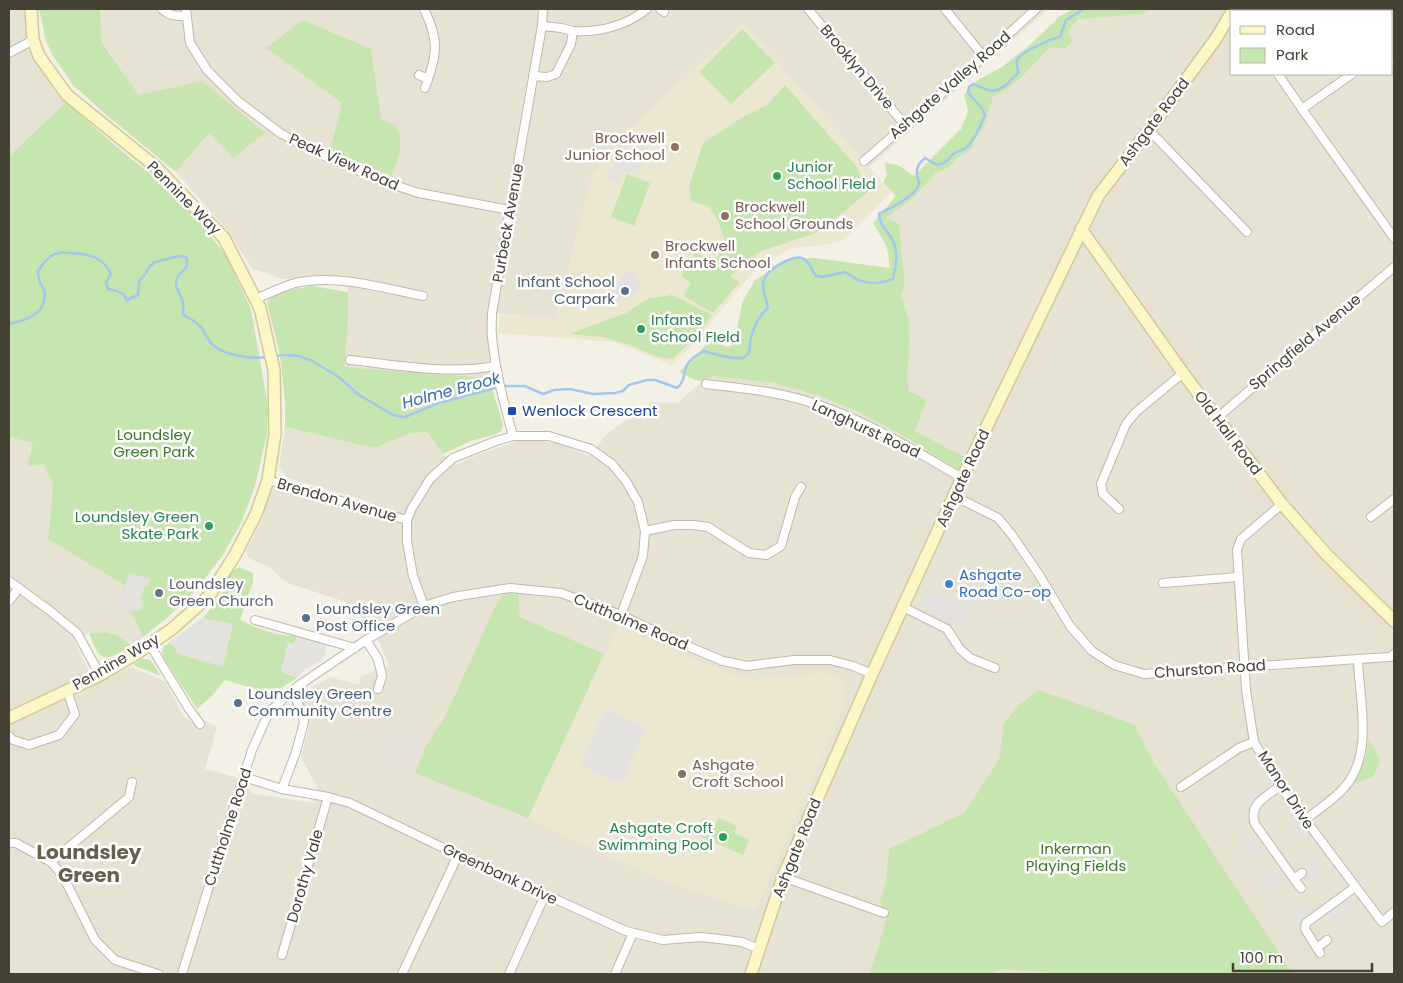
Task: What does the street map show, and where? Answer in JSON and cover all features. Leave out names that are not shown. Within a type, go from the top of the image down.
[{"type":"street","name":"Pennine Way","points":[[9,718],[100,675],[150,645],[172,629],[209,596],[235,556],[256,514],[268,480],[275,434],[274,378],[260,308],[224,238],[156,167],[68,95],[39,56],[33,40],[31,9]]},
{"type":"street","points":[[162,9],[175,16],[186,12]]},
{"type":"street","points":[[424,9],[432,25],[436,41],[435,58],[425,88]]},
{"type":"street","name":"Purbeck Avenue","points":[[513,436],[495,366],[492,313],[542,26],[543,9]]},
{"type":"street","points":[[542,26],[573,30],[609,28],[638,16],[647,9]]},
{"type":"street","name":"Brooklyn Drive","points":[[808,9],[905,125]]},
{"type":"street","points":[[945,9],[983,56]]},
{"type":"street","name":"Ashgate Valley Road","points":[[864,161],[1036,9]]},
{"type":"street","name":"Peak View Road","points":[[186,12],[190,43],[207,70],[239,102],[280,133],[322,156],[385,182],[419,193],[510,210]]},
{"type":"street","name":"Ashgate Road","points":[[751,974],[783,877],[872,674],[962,478],[1098,196],[1149,130],[1230,17]]},
{"type":"street","points":[[533,76],[547,77],[556,74],[571,44],[573,30]]},
{"type":"street","points":[[9,53],[33,40]]},
{"type":"street","points":[[419,75],[428,79]]},
{"type":"street","points":[[1279,75],[1394,238]]},
{"type":"street","points":[[1302,109],[1351,75]]},
{"type":"street","points":[[1149,130],[1247,232]]},
{"type":"street","name":"Old Hall Road","points":[[1082,229],[1183,373],[1282,504],[1326,554],[1394,621]]},
{"type":"street","name":"Springfield Avenue","points":[[1217,418],[1394,267]]},
{"type":"street","points":[[256,299],[298,282],[334,280],[369,284],[423,296]]},
{"type":"street","points":[[350,360],[450,370],[478,370],[495,366]]},
{"type":"street","points":[[1119,509],[1103,494],[1101,484],[1126,424],[1136,412],[1183,373]]},
{"type":"street","name":"Langhurst Road","points":[[706,384],[779,394],[832,410],[901,442],[962,478]]},
{"type":"street","points":[[424,606],[413,576],[407,541],[407,520],[412,508],[430,479],[453,458],[496,441],[513,436],[549,436],[591,449],[612,464],[626,481],[638,502],[645,531],[643,556],[621,615]]},
{"type":"street","name":"Brendon Avenue","points":[[268,480],[407,520]]},
{"type":"street","points":[[645,531],[674,525],[708,527],[749,553],[766,555],[780,546],[795,497],[801,487]]},
{"type":"street","name":"Churston Road","points":[[954,496],[998,518],[1038,573],[1070,626],[1092,651],[1114,665],[1144,674],[1390,657],[1394,654]]},
{"type":"street","points":[[1371,517],[1394,499]]},
{"type":"street","name":"Manor Drive","points":[[1282,504],[1241,539],[1237,550],[1246,690],[1254,742],[1280,786],[1304,820],[1354,888],[1382,922],[1394,912]]},
{"type":"street","points":[[1163,583],[1238,578]]},
{"type":"street","points":[[9,581],[78,633],[100,675]]},
{"type":"street","points":[[9,601],[19,588]]},
{"type":"street","name":"Cuttholme Road","points":[[182,974],[252,750],[269,712],[292,691],[366,640],[424,606],[453,597],[510,588],[561,592],[621,615],[723,661],[746,666],[794,660],[830,660],[854,666],[872,674]]},
{"type":"street","points":[[903,607],[947,628],[965,654],[970,658],[995,668]]},
{"type":"street","points":[[255,620],[355,648]]},
{"type":"street","points":[[366,640],[378,659],[382,676],[378,689]]},
{"type":"street","points":[[150,645],[189,710],[200,724]]},
{"type":"street","points":[[1304,820],[1343,789],[1352,776],[1358,762],[1363,732],[1358,659]]},
{"type":"street","name":"Pennine Way","points":[[9,736],[13,740],[29,745],[59,735],[75,714],[67,690]]},
{"type":"street","points":[[282,789],[296,752],[304,722],[292,691]]},
{"type":"street","points":[[1181,787],[1239,748],[1254,742]]},
{"type":"street","name":"Greenbank Drive","points":[[244,777],[282,789],[350,803],[458,855],[633,934],[663,940],[700,937],[719,939],[742,942],[759,949]]},
{"type":"street","points":[[52,862],[129,797],[132,782]]},
{"type":"street","points":[[1280,786],[1258,803],[1253,809],[1252,816],[1255,824],[1301,888]]},
{"type":"street","name":"Dorothy Vale","points":[[282,955],[328,798]]},
{"type":"street","points":[[9,843],[16,843],[52,862],[63,876],[94,940],[115,960],[158,974]]},
{"type":"street","points":[[402,974],[458,855]]},
{"type":"street","points":[[1294,878],[1302,873]]},
{"type":"street","points":[[783,877],[884,913]]},
{"type":"street","points":[[1327,940],[1319,950],[1305,929],[1306,924],[1354,888]]},
{"type":"street","points":[[509,974],[545,895]]},
{"type":"street","points":[[615,974],[633,934]]},
{"type":"shaded area","points":[[9,9],[26,9],[29,51],[66,102],[9,156]]},
{"type":"shaded area","points":[[100,9],[1048,9],[869,167],[743,23],[593,174],[556,319],[492,313],[495,366],[489,378],[343,367],[348,321],[348,279],[283,279],[253,269],[226,229],[176,172],[209,133],[264,133],[139,95],[102,42]]},
{"type":"shaded area","points":[[1151,9],[1394,9],[1394,974],[9,974],[9,437],[33,443],[28,467],[43,463],[53,483],[48,539],[124,585],[131,611],[143,637],[132,646],[117,635],[105,632],[89,633],[74,640],[93,684],[130,667],[165,681],[184,717],[197,725],[202,719],[217,727],[205,769],[235,777],[253,793],[313,803],[317,787],[301,757],[309,726],[299,695],[330,677],[359,685],[361,676],[389,666],[371,628],[346,602],[285,582],[271,568],[248,558],[246,551],[263,517],[271,488],[368,514],[371,502],[288,478],[279,468],[285,427],[374,448],[409,434],[426,431],[443,454],[456,465],[488,451],[519,441],[542,441],[562,444],[589,456],[608,433],[652,402],[678,403],[702,381],[713,375],[774,383],[819,396],[857,411],[907,438],[959,470],[965,457],[915,431],[927,400],[909,392],[907,377],[910,342],[909,320],[901,295],[905,283],[899,224],[886,218],[911,200],[937,172],[949,168],[956,159],[970,149],[985,126],[993,97],[1021,78],[1050,47],[1068,32],[1078,18],[1144,14]]},
{"type":"shaded area","name":"Brockwell School Grounds","points":[[743,23],[891,192],[844,240],[822,245],[792,248],[757,267],[691,347],[672,365],[614,342],[498,333],[500,314],[556,319],[593,174],[616,143]]},
{"type":"shaded area","points":[[639,138],[647,141],[645,147],[649,149],[638,176],[624,171],[616,185],[605,178],[623,151],[629,156]]},
{"type":"shaded area","name":"Infant School Carpark","points":[[627,269],[638,275],[636,279],[642,284],[636,293],[600,309],[596,305],[615,289]]},
{"type":"shaded area","points":[[129,573],[150,579],[148,585],[145,585],[140,600],[144,601],[141,610],[131,611],[116,608]]},
{"type":"shaded area","points":[[927,591],[961,608],[966,600],[974,604],[968,617],[961,625],[938,615],[920,604]]},
{"type":"shaded area","points":[[203,618],[233,624],[223,667],[179,654],[169,642]]},
{"type":"shaded area","name":"Ashgate Croft School","points":[[619,624],[671,649],[726,672],[754,679],[823,673],[838,676],[843,687],[843,708],[756,911],[659,880],[528,818]]},
{"type":"shaded area","points":[[297,636],[326,644],[326,653],[322,660],[305,669],[297,678],[281,671],[288,643],[294,645]]},
{"type":"shaded area","points":[[605,709],[646,728],[622,784],[581,766]]},
{"type":"shaded area","points":[[383,731],[422,742],[413,772],[374,761]]},
{"type":"shaded area","points":[[1257,787],[1263,792],[1249,808],[1243,802]]},
{"type":"shaded area","points":[[1292,817],[1305,834],[1296,841],[1289,833],[1292,826],[1287,820]]},
{"type":"shaded area","points":[[1251,833],[1264,852],[1251,861],[1238,842]]},
{"type":"shaded area","points":[[1313,860],[1318,865],[1326,868],[1311,880],[1304,877],[1299,871]]},
{"type":"shaded area","points":[[1274,867],[1286,885],[1273,894],[1261,876]]},
{"type":"shaded area","points":[[1348,902],[1354,909],[1338,922],[1332,914]]},
{"type":"shaded area","points":[[1306,903],[1312,911],[1303,918],[1301,923],[1290,915]]},
{"type":"green space","points":[[39,9],[100,9],[102,43],[139,95],[202,81],[265,133],[233,158],[209,133],[176,172],[73,85],[53,56],[46,41]]},
{"type":"green space","points":[[1074,9],[1151,9],[1144,14],[1078,19],[1068,32],[1072,41],[1065,49],[1050,47],[1021,78],[993,97],[985,126],[971,149],[956,159],[949,168],[937,172],[911,200],[886,218],[899,224],[905,283],[901,295],[909,320],[910,342],[907,377],[909,391],[927,400],[915,431],[965,457],[959,470],[907,438],[857,411],[819,396],[774,383],[713,376],[702,381],[695,380],[679,372],[711,340],[728,347],[736,343],[742,303],[755,280],[791,258],[816,258],[890,268],[887,247],[873,223],[896,196],[883,182],[887,175],[885,163],[898,165],[914,176],[961,129],[968,112],[964,94],[978,80],[1002,67],[1031,44],[1060,16]]},
{"type":"green space","points":[[303,20],[371,49],[381,119],[395,126],[400,137],[400,151],[392,176],[330,150],[342,103],[266,48]]},
{"type":"green space","points":[[742,29],[775,63],[731,104],[699,72]]},
{"type":"green space","name":"Junior School FIeld","points":[[785,85],[856,166],[869,191],[819,232],[761,251],[745,263],[730,277],[740,282],[713,313],[684,296],[691,282],[681,277],[695,252],[715,261],[725,241],[718,221],[709,206],[691,202],[689,186],[703,143],[746,115],[767,105]]},
{"type":"green space","name":"Loundsley Green Park","points":[[66,102],[191,212],[225,254],[251,309],[268,406],[267,434],[255,486],[242,521],[223,555],[195,591],[167,618],[143,637],[131,612],[116,608],[124,585],[48,539],[53,483],[43,464],[27,467],[33,443],[9,437],[9,156]]},
{"type":"green space","points":[[627,174],[650,183],[634,226],[611,217]]},
{"type":"green space","points":[[312,286],[348,292],[348,321],[344,367],[489,378],[503,425],[501,431],[471,441],[443,454],[426,431],[409,434],[374,448],[285,427],[285,400],[280,356],[267,302],[282,292]]},
{"type":"green space","name":"Infants School FIeld","points":[[672,295],[712,315],[673,359],[658,357],[627,344],[603,337],[569,334],[626,313],[647,299]]},
{"type":"green space","points":[[239,567],[253,573],[253,582],[240,620],[268,631],[297,636],[294,645],[289,643],[281,671],[297,678],[278,690],[269,693],[225,680],[211,697],[197,709],[162,655],[163,647],[203,618],[220,597],[232,571]]},
{"type":"green space","points":[[505,593],[518,594],[520,617],[604,654],[528,818],[415,773],[426,745],[445,717],[495,607]]},
{"type":"green space","points":[[105,632],[117,635],[132,646],[110,657],[101,655],[97,651],[89,633]]},
{"type":"green space","points":[[142,659],[151,661],[161,676],[133,665]]},
{"type":"green space","name":"Inkerman Playing Fields","points":[[1039,690],[1134,724],[1154,763],[1293,974],[1051,974],[1001,969],[990,974],[870,974],[887,917],[880,902],[886,881],[889,849],[964,813],[999,760],[1004,723],[1019,705]]},
{"type":"green space","points":[[1368,741],[1370,741],[1380,761],[1374,776],[1354,784],[1366,756]]},
{"type":"green space","name":"Ashgate Croft Swimming Pool","points":[[703,818],[716,824],[719,818],[737,826],[735,833],[749,840],[743,855],[695,834]]},
{"type":"waterway","name":"Holme Brook","points":[[275,356],[299,356],[312,361],[339,377],[359,395],[393,415],[405,417],[439,403],[503,386],[525,386],[543,394],[554,390],[570,389],[593,394],[615,393],[623,391],[629,385],[647,380],[655,380],[677,388],[684,377],[688,363],[704,351],[738,358],[743,358],[749,353],[754,328],[763,312],[768,308],[763,288],[766,275],[780,264],[799,257],[807,261],[816,276],[822,277],[845,272],[868,283],[879,283],[893,279],[896,248],[882,225],[879,214],[909,197],[914,192],[919,183],[917,176],[918,167],[925,158],[937,165],[942,164],[953,154],[971,143],[985,115],[981,107],[968,93],[969,87],[973,84],[992,91],[1004,86],[1018,73],[1017,62],[1023,54],[1060,37],[1066,20],[1084,9]]},
{"type":"waterway","name":"Holme Brook","points":[[9,324],[28,318],[42,307],[45,293],[40,283],[38,271],[46,260],[55,254],[84,254],[99,260],[111,274],[106,282],[108,289],[121,293],[127,300],[138,295],[139,281],[149,267],[155,262],[179,256],[186,257],[187,262],[187,266],[176,282],[183,303],[183,314],[197,323],[217,348],[230,354],[246,357],[267,357]]},
{"type":"place","name":"Brockwell Junior School","points":[[675,147]]},
{"type":"place","name":"Junior School FIeld","points":[[777,176]]},
{"type":"place","name":"Brockwell School Grounds","points":[[725,216]]},
{"type":"place","name":"Brockwell Infants School","points":[[655,255]]},
{"type":"place","name":"Infant School Carpark","points":[[625,291]]},
{"type":"place","name":"Infants School FIeld","points":[[641,329]]},
{"type":"place","name":"Wenlock Crescent","points":[[512,411]]},
{"type":"place","name":"Loundsley Green Skate Park","points":[[209,526]]},
{"type":"place","name":"Ashgate Road Co-op","points":[[949,584]]},
{"type":"place","name":"Loundsley Green Church","points":[[159,593]]},
{"type":"place","name":"Loundsley Green Post Office","points":[[306,618]]},
{"type":"place","name":"Loundsley Green Community Centre","points":[[238,703]]},
{"type":"place","name":"Ashgate Croft School","points":[[682,774]]},
{"type":"place","name":"Ashgate Croft Swimming Pool","points":[[723,837]]},
{"type":"district","name":"Loundsley Green","points":[[89,864]]}]
